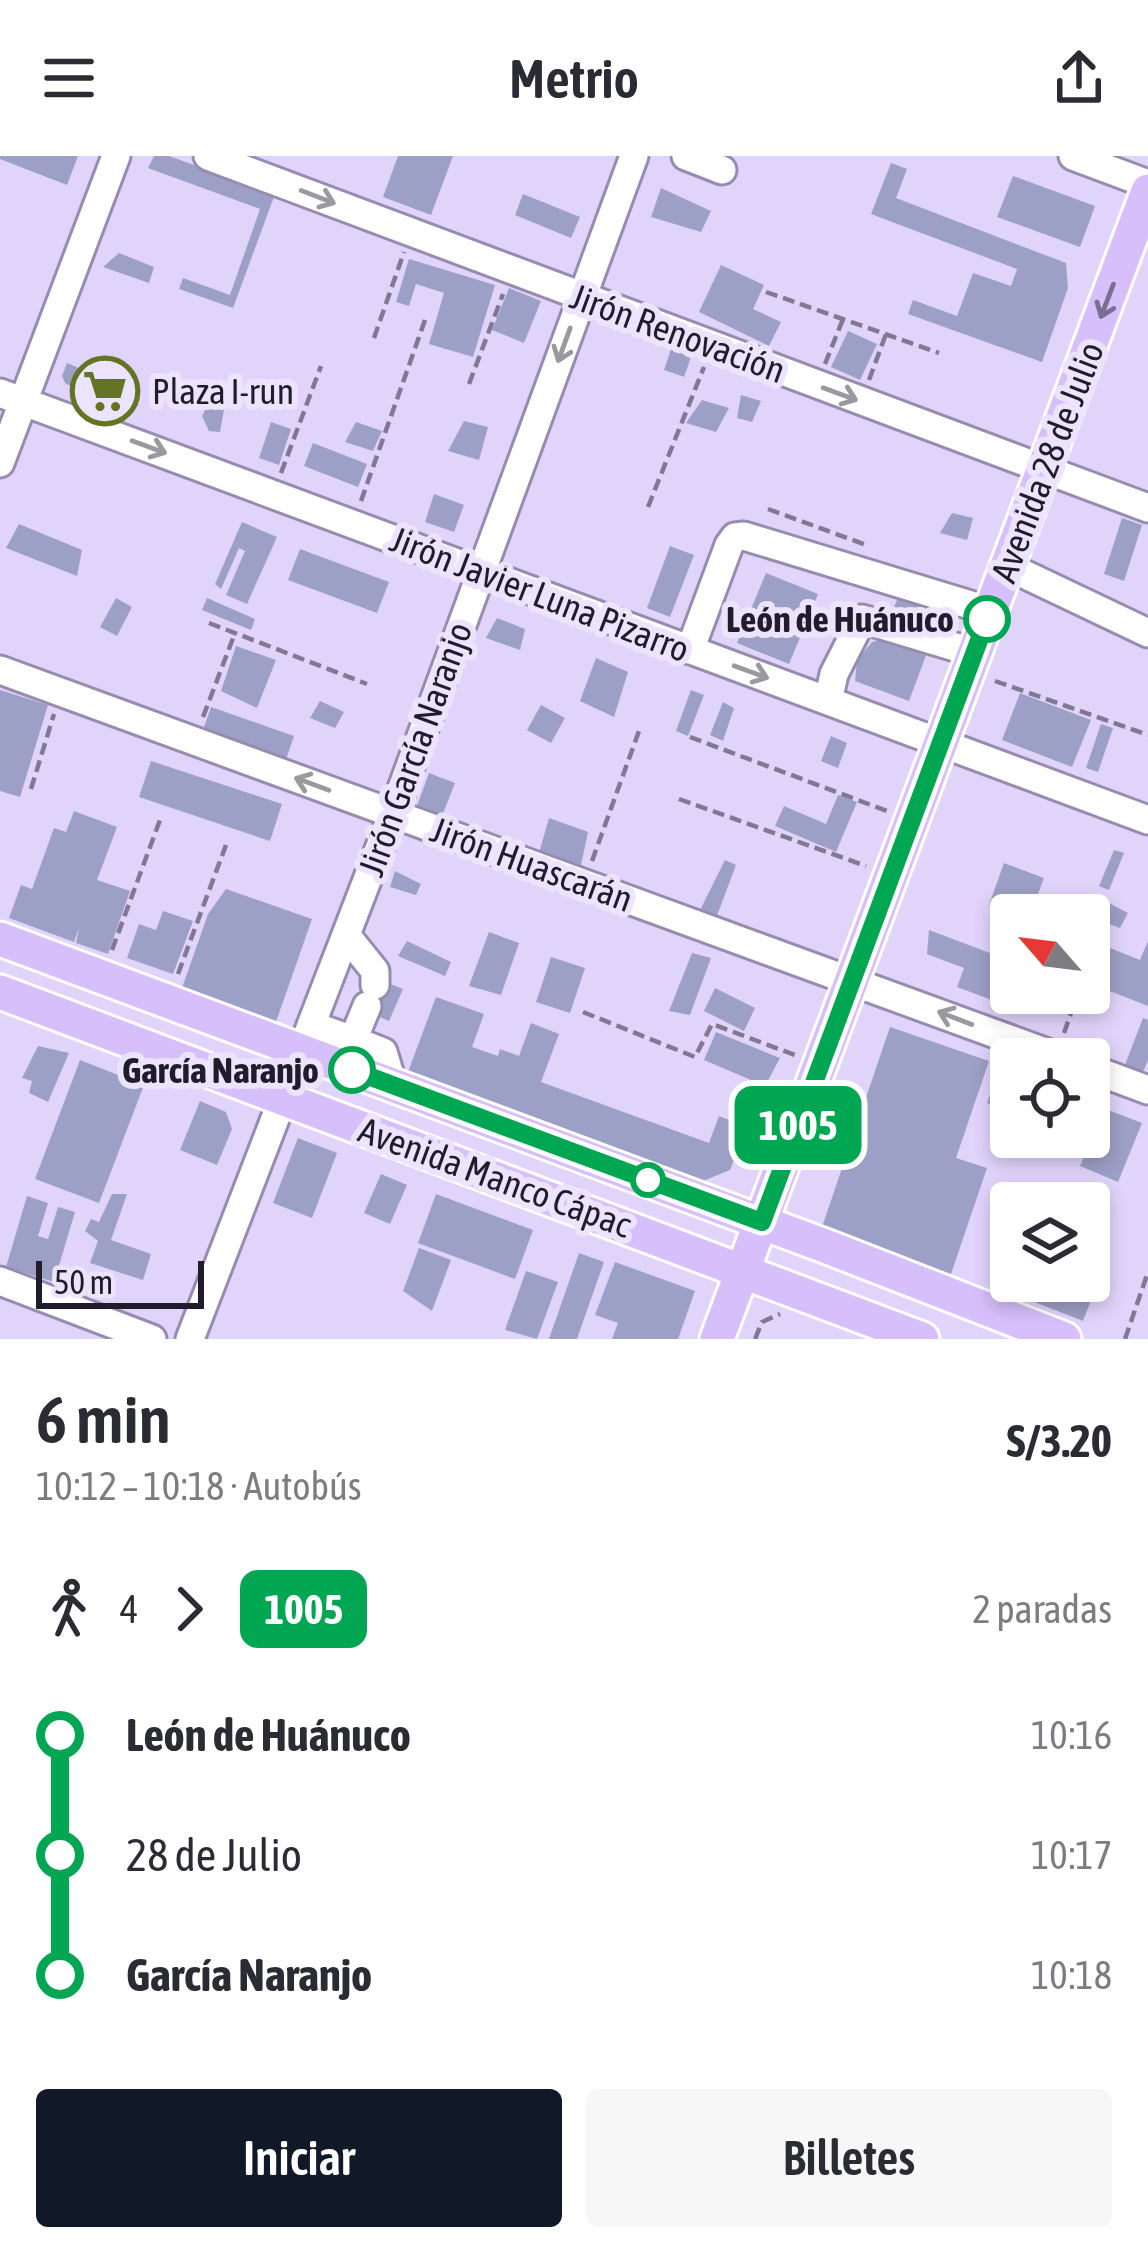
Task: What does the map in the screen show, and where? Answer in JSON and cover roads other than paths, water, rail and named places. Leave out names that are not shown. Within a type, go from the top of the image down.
[{"type":"main road","name":"Avenida 28 de Julio","points":[[717,1339],[1148,188]]},
{"type":"main road","name":"Avenida Manco Cápac","points":[[0,939],[167,1001],[323,1044],[393,1085],[1064,1339]]},
{"type":"main road","name":"Avenida Manco Cápac","points":[[0,992],[922,1339]]},
{"type":"street","points":[[0,463],[12,397],[116,156]]},
{"type":"street","name":"Jirón Renovación","points":[[208,156],[1148,508]]},
{"type":"street","name":"Jirón García Naranjo","points":[[190,1339],[283,1097],[323,1044],[346,935],[634,156]]},
{"type":"street","points":[[686,156],[722,170]]},
{"type":"street","points":[[1073,156],[1148,188]]},
{"type":"street","name":"Jirón Javier Luna Pizarro","points":[[12,397],[1148,820]]},
{"type":"street","points":[[690,650],[735,537],[990,611]]},
{"type":"street","points":[[1007,566],[1148,633]]},
{"type":"street","points":[[827,701],[862,619],[971,663]]},
{"type":"street","name":"Jirón Huascarán","points":[[0,670],[1009,1038]]},
{"type":"street","points":[[323,1044],[371,996],[375,971],[346,935]]},
{"type":"street","points":[[1110,1076],[1148,1090]]},
{"type":"street","points":[[0,1281],[152,1339]]},
{"type":"place","name":"Plaza I-run","points":[[105,391]]},
{"type":"place","name":"León de Huánuco","points":[[987,619]]},
{"type":"place","name":"García Naranjo","points":[[352,1070]]}]
